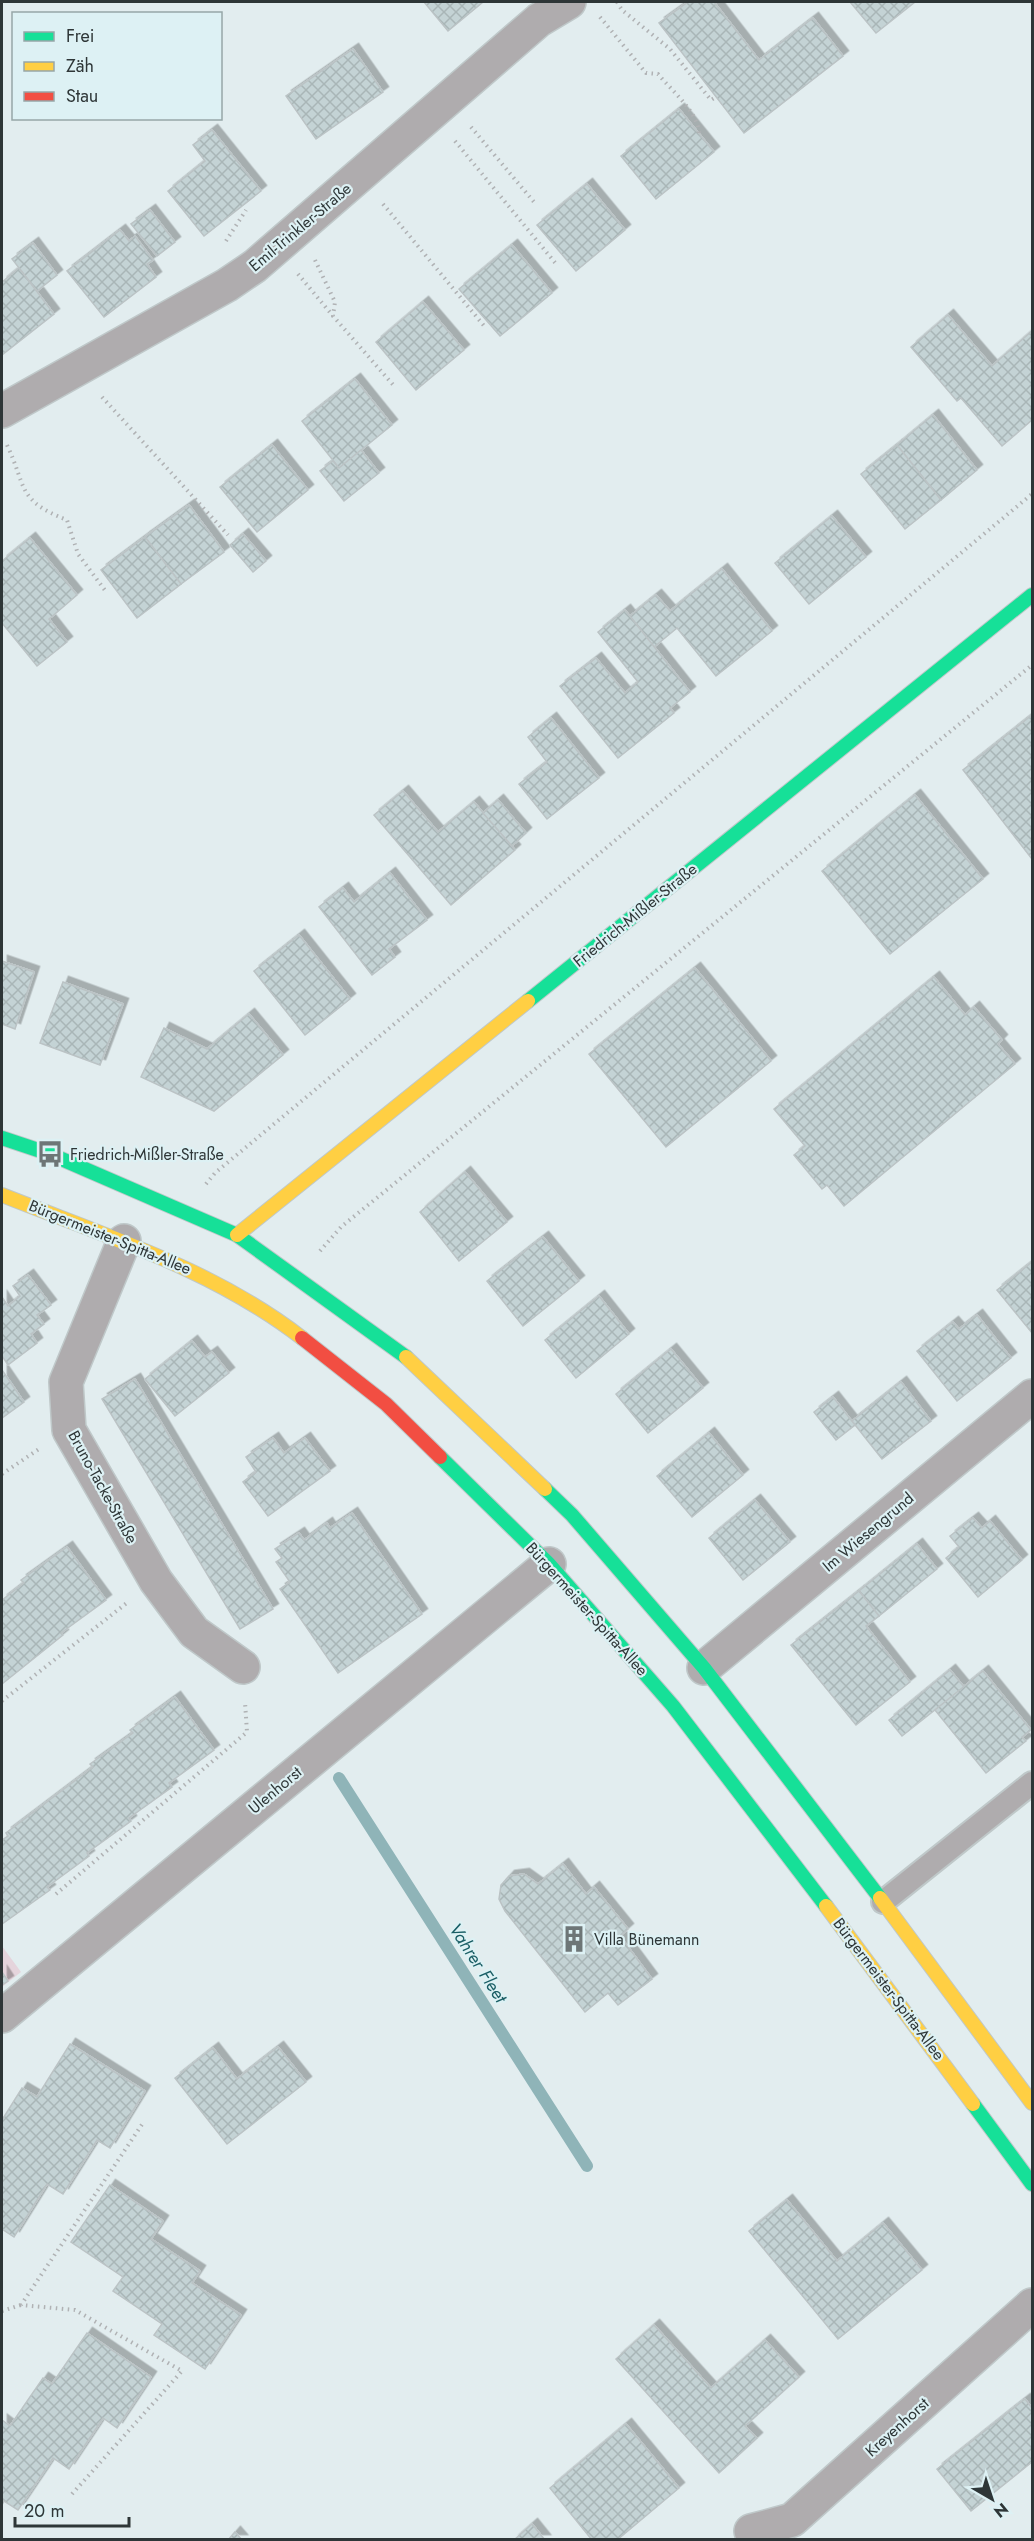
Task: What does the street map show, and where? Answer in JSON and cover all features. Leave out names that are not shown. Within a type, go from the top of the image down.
[{"type":"main road","name":"Friedrich-Mißler-Straße","points":[[237,1235],[1032,595]]},
{"type":"main road","points":[[2,1138],[50,1154],[237,1235],[420,1369],[572,1515],[704,1668],[883,1902],[1032,2103]]},
{"type":"main road","name":"Bürgermeister-Spitta-Allee","points":[[6,1201],[124,1241],[197,1272],[282,1323],[386,1404],[549,1564],[674,1706],[875,1970],[1032,2184]]},
{"type":"street","name":"Emil-Trinkler-Straße","points":[[2,411],[227,285],[285,241],[538,20],[581,5]]},
{"type":"street","name":"Bruno-Tacke-Straße","points":[[124,1241],[66,1382],[69,1430],[156,1581],[194,1632],[243,1667]]},
{"type":"street","name":"Im Wiesengrund","points":[[704,1668],[1032,1396]]},
{"type":"street","name":"Ulenhorst","points":[[2,2016],[549,1564]]},
{"type":"street","name":"Kreyenhorst","points":[[751,2531],[792,2520],[1032,2305]]},
{"type":"lane","points":[[883,1902],[1032,1783]]},
{"type":"path","points":[[617,2],[622,10],[670,49],[711,100],[716,97]]},
{"type":"path","points":[[581,5],[646,73],[658,74],[699,123],[699,133]]},
{"type":"path","points":[[439,106],[534,202]]},
{"type":"path","points":[[439,106],[557,265]]},
{"type":"path","points":[[359,176],[485,327]]},
{"type":"path","points":[[285,241],[316,261],[335,302],[333,316]]},
{"type":"path","points":[[285,241],[333,316],[395,387]]},
{"type":"path","points":[[84,365],[106,404],[228,535]]},
{"type":"path","points":[[6,443],[22,490],[45,511],[67,520],[78,554],[107,593]]},
{"type":"path","points":[[183,1211],[215,1173],[1032,494]]},
{"type":"path","points":[[295,1278],[341,1227],[1032,665]]},
{"type":"path","points":[[2,1473],[69,1430]]},
{"type":"path","points":[[2,1701],[156,1581]]},
{"type":"path","points":[[56,1894],[247,1732],[243,1667]]},
{"type":"path","points":[[21,2305],[143,2123]]},
{"type":"path","points":[[2,2311],[21,2305],[75,2310],[182,2371],[72,2494]]},
{"type":"shaded area","points":[[2,1946],[21,1972],[2,1987]]},
{"type":"building","points":[[424,2],[483,2],[448,31]]},
{"type":"building","points":[[688,2],[714,2],[759,60],[813,18],[843,56],[744,133],[659,23]]},
{"type":"building","points":[[850,2],[915,2],[876,33]]},
{"type":"building","points":[[353,49],[383,92],[316,139],[286,96]]},
{"type":"building","points":[[679,109],[714,152],[656,199],[621,156]]},
{"type":"building","points":[[212,130],[261,191],[204,236],[168,191],[205,161],[193,145]]},
{"type":"building","points":[[587,184],[625,230],[576,271],[537,225]]},
{"type":"building","points":[[150,210],[175,242],[157,256],[131,224]]},
{"type":"building","points":[[120,230],[129,241],[135,236],[153,260],[147,264],[156,277],[104,317],[67,271]]},
{"type":"building","points":[[33,243],[57,275],[37,291],[12,259]]},
{"type":"building","points":[[512,245],[552,293],[500,336],[459,289]]},
{"type":"building","points":[[19,268],[54,314],[2,355],[2,282]]},
{"type":"building","points":[[423,302],[464,350],[416,390],[376,342]]},
{"type":"building","points":[[948,315],[992,366],[1032,331],[1032,420],[1002,446],[961,398],[957,401],[911,347]]},
{"type":"building","points":[[355,379],[392,425],[339,468],[302,421]]},
{"type":"building","points":[[933,415],[977,470],[941,500],[897,445]]},
{"type":"building","points":[[272,445],[308,490],[257,532],[220,487]]},
{"type":"building","points":[[897,445],[941,500],[905,529],[861,474]]},
{"type":"building","points":[[361,450],[379,473],[344,501],[320,471],[333,461],[339,468]]},
{"type":"building","points":[[189,505],[224,552],[181,584],[145,537]]},
{"type":"building","points":[[832,516],[866,557],[809,604],[775,563]]},
{"type":"building","points":[[243,534],[266,561],[253,572],[230,545]]},
{"type":"building","points":[[145,537],[181,584],[137,618],[101,570]]},
{"type":"building","points":[[30,538],[77,595],[49,619],[67,642],[37,666],[2,623],[2,561]]},
{"type":"building","points":[[722,569],[772,631],[716,676],[677,628],[654,647],[630,616],[656,595],[670,611]]},
{"type":"building","points":[[625,610],[690,692],[670,708],[674,713],[618,758],[560,686],[596,658],[625,693],[638,682],[598,632]]},
{"type":"building","points":[[1032,715],[1032,859],[963,770]]},
{"type":"building","points":[[551,718],[599,778],[547,819],[519,784],[547,762],[528,737]]},
{"type":"building","points":[[403,791],[438,832],[474,802],[515,850],[451,905],[374,815]]},
{"type":"building","points":[[915,795],[983,879],[890,954],[822,871]]},
{"type":"building","points":[[498,800],[526,833],[512,846],[483,813]]},
{"type":"building","points":[[390,873],[427,920],[389,949],[395,957],[372,975],[319,907],[343,888],[354,902]]},
{"type":"building","points":[[299,935],[350,999],[305,1035],[254,971]]},
{"type":"building","points":[[2,961],[34,972],[15,1029],[2,1024]]},
{"type":"building","points":[[695,968],[771,1061],[666,1147],[589,1054]]},
{"type":"building","points":[[934,977],[965,1015],[974,1007],[1002,1040],[998,1044],[1015,1064],[844,1206],[827,1185],[822,1189],[794,1155],[805,1146],[774,1109]]},
{"type":"building","points":[[63,982],[123,1004],[100,1065],[40,1043]]},
{"type":"building","points":[[249,1014],[283,1055],[214,1111],[141,1077],[164,1028],[207,1049]]},
{"type":"building","points":[[465,1172],[507,1222],[459,1261],[420,1212]]},
{"type":"building","points":[[543,1237],[579,1281],[523,1326],[487,1281]]},
{"type":"building","points":[[1032,1262],[1032,1333],[997,1290]]},
{"type":"building","points":[[28,1275],[51,1305],[37,1315],[44,1324],[31,1334],[37,1343],[8,1365],[2,1356],[2,1297],[8,1306],[20,1296],[13,1286]]},
{"type":"building","points":[[599,1296],[629,1334],[576,1378],[545,1340]]},
{"type":"building","points":[[977,1315],[1011,1358],[957,1401],[917,1351],[953,1322],[959,1329]]},
{"type":"building","points":[[192,1341],[205,1357],[212,1352],[229,1373],[175,1416],[145,1379]]},
{"type":"building","points":[[671,1349],[703,1388],[648,1433],[616,1394]]},
{"type":"building","points":[[2,1370],[24,1402],[2,1418]]},
{"type":"building","points":[[135,1379],[273,1609],[240,1629],[102,1399]]},
{"type":"building","points":[[901,1382],[931,1421],[882,1459],[852,1421]]},
{"type":"building","points":[[833,1397],[855,1425],[836,1440],[814,1412]]},
{"type":"building","points":[[709,1433],[743,1475],[692,1517],[657,1476]]},
{"type":"building","points":[[273,1438],[284,1453],[305,1438],[330,1471],[268,1516],[243,1482],[256,1472],[246,1457]]},
{"type":"building","points":[[755,1500],[790,1542],[743,1580],[709,1538]]},
{"type":"building","points":[[352,1513],[422,1614],[338,1673],[280,1589],[290,1582],[276,1562],[282,1558],[275,1549],[299,1533],[304,1540],[327,1523],[330,1528]]},
{"type":"building","points":[[973,1518],[982,1528],[990,1521],[1022,1560],[978,1597],[946,1558],[959,1547],[950,1536]]},
{"type":"building","points":[[917,1544],[937,1569],[879,1616],[859,1591]]},
{"type":"building","points":[[67,1547],[106,1600],[61,1633],[63,1635],[2,1684],[2,1600],[24,1583],[21,1580]]},
{"type":"building","points":[[859,1591],[879,1616],[866,1626],[910,1682],[856,1725],[791,1645]]},
{"type":"building","points":[[950,1670],[964,1687],[902,1736],[889,1720]]},
{"type":"building","points":[[983,1671],[1031,1730],[1022,1737],[1026,1741],[986,1773],[935,1710]]},
{"type":"building","points":[[175,1697],[214,1750],[169,1783],[172,1787],[129,1818],[131,1821],[87,1853],[89,1856],[47,1887],[50,1890],[2,1924],[2,1840],[8,1836],[6,1833],[93,1767],[90,1764],[133,1733],[130,1730]]},
{"type":"building","name":"Villa Bünemann","points":[[563,1864],[586,1894],[594,1887],[628,1929],[620,1936],[652,1979],[618,2005],[608,1993],[585,2012],[505,1911],[499,1899],[501,1885],[509,1876],[524,1874],[538,1884]]},
{"type":"building","points":[[2,1972],[8,1981],[2,1985]]},
{"type":"building","points":[[70,2044],[145,2091],[110,2148],[97,2140],[63,2194],[47,2184],[14,2237],[2,2229],[2,2120],[22,2088],[37,2097]]},
{"type":"building","points":[[278,2047],[306,2082],[227,2144],[175,2078],[213,2048],[237,2079]]},
{"type":"building","points":[[110,2185],[163,2221],[151,2239],[200,2271],[192,2283],[241,2315],[205,2369],[154,2335],[162,2324],[113,2291],[123,2277],[71,2242]]},
{"type":"building","points":[[787,2200],[837,2261],[883,2223],[922,2270],[838,2339],[749,2231]]},
{"type":"building","points":[[654,2325],[711,2388],[765,2340],[799,2377],[745,2426],[757,2438],[719,2473],[616,2359]]},
{"type":"building","points":[[87,2333],[151,2377],[117,2428],[103,2418],[69,2469],[53,2458],[18,2510],[4,2501],[2,2505],[2,2420],[10,2426],[43,2378],[52,2384]]},
{"type":"building","points":[[1025,2399],[1032,2408],[1032,2462],[971,2511],[937,2469]]},
{"type":"building","points":[[626,2424],[679,2488],[617,2540],[592,2540],[550,2488]]},
{"type":"building","points":[[532,2524],[545,2540],[514,2540]]},
{"type":"building","points":[[235,2532],[242,2540],[228,2540]]},
{"type":"waterway","name":"Vahrer Fleet","points":[[339,1778],[587,2166]]},
{"type":"traffic: fast","points":[[528,1001],[1032,595]]},
{"type":"traffic: fast","points":[[2,1138],[50,1154],[237,1235],[406,1357]]},
{"type":"traffic: fast","points":[[440,1457],[549,1564],[673,1706],[826,1906]]},
{"type":"traffic: fast","points":[[545,1489],[572,1515],[704,1668],[880,1898]]},
{"type":"traffic: fast","points":[[973,2104],[1032,2184]]},
{"type":"traffic: slow","points":[[237,1235],[528,1001]]},
{"type":"traffic: slow","points":[[2,1195],[119,1240],[195,1273],[232,1292],[302,1338]]},
{"type":"traffic: slow","points":[[406,1357],[545,1489]]},
{"type":"traffic: slow","points":[[880,1898],[1032,2103]]},
{"type":"traffic: slow","points":[[826,1906],[973,2104]]},
{"type":"traffic: jam","points":[[302,1338],[386,1404],[440,1457]]},
{"type":"place","name":"Friedrich-Mißler-Straße","points":[[50,1154]]},
{"type":"place","name":"Villa Bünemann","points":[[574,1939]]}]
